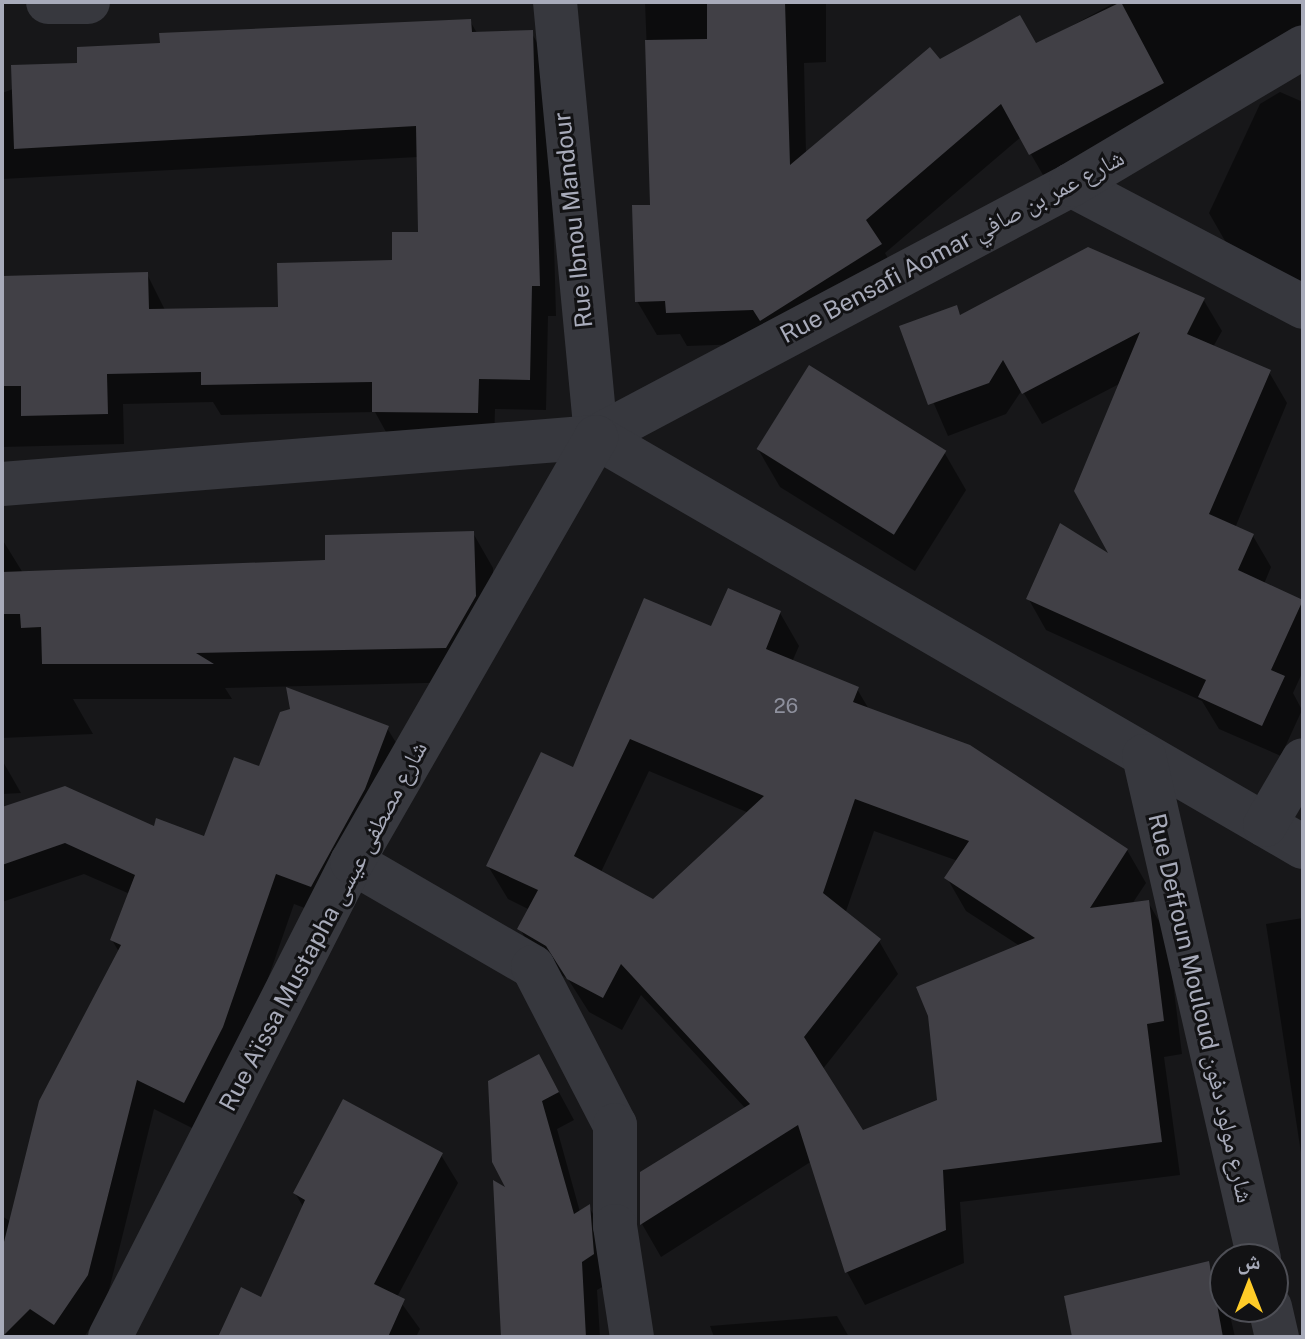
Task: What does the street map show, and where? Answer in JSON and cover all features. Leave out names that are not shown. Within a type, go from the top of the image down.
[{"type":"street","points":[[48,2],[88,2]]},
{"type":"street","name":"Rue Ibnou Mandour","points":[[555,2],[596,437]]},
{"type":"street","name":"Rue Bensafi Aomar شارع عمر بن صافي","points":[[596,437],[1071,185],[1303,47]]},
{"type":"street","points":[[1071,185],[1303,307]]},
{"type":"street","points":[[2,484],[596,437],[1303,847]]},
{"type":"street","name":"Rue Aïssa Mustapha شارع مصطفى عيسى","points":[[110,1337],[352,862],[596,437]]},
{"type":"street","name":"Rue Deffoun Mouloud شارع مولود دفون","points":[[1144,756],[1255,1243]]},
{"type":"street","points":[[1265,825],[1303,760]]},
{"type":"street","points":[[352,862],[533,967],[615,1125],[615,1226],[632,1337]]},
{"type":"building","points":[[707,2],[785,2],[790,165],[930,47],[940,59],[1020,15],[1036,43],[1121,2],[1164,83],[1029,155],[1001,104],[866,220],[882,244],[760,321],[753,310],[666,313],[665,301],[635,302],[632,205],[650,205],[645,40],[707,39]]},
{"type":"building","points":[[471,19],[472,32],[533,30],[540,286],[532,286],[530,380],[479,379],[478,413],[372,412],[372,382],[201,385],[201,372],[107,374],[108,414],[21,416],[21,386],[2,386],[2,276],[148,272],[149,309],[278,307],[277,263],[392,260],[392,232],[418,232],[416,126],[14,149],[11,65],[77,63],[77,47],[160,43],[159,33]]},
{"type":"building","points":[[1088,247],[1205,298],[1187,334],[1271,370],[1209,514],[1254,534],[1238,570],[1303,600],[1271,670],[1285,676],[1262,726],[1198,697],[1206,680],[1026,599],[1060,523],[1108,553],[1074,491],[1140,332],[1022,394],[1003,360],[989,383],[928,405],[899,326],[957,305],[960,315]]},
{"type":"building","points":[[809,365],[946,451],[894,535],[757,449]]},
{"type":"building","points":[[474,531],[476,596],[446,648],[196,653],[214,664],[42,664],[41,627],[21,628],[20,614],[2,614],[2,572],[325,560],[325,535]]},
{"type":"building","points":[[728,588],[781,611],[766,649],[859,687],[853,702],[970,745],[1128,849],[1090,908],[1149,900],[1164,1021],[1147,1024],[1162,1142],[943,1170],[946,1230],[845,1273],[798,1125],[640,1225],[640,1172],[750,1104],[621,964],[603,998],[567,979],[546,946],[517,929],[538,890],[486,866],[541,752],[573,767],[644,598],[711,626]],"holes":[[[630,739],[764,796],[653,899],[574,856]],[[855,799],[969,841],[944,878],[1035,938],[916,987],[928,1016],[937,1100],[863,1130],[804,1037],[881,939],[823,893]]]},
{"type":"building","points":[[286,687],[389,726],[365,789],[311,887],[276,874],[223,1027],[184,1103],[137,1080],[88,1275],[54,1325],[30,1309],[2,1337],[2,1250],[39,1101],[121,945],[110,940],[135,875],[65,843],[2,865],[2,807],[65,786],[154,826],[156,818],[204,836],[234,757],[259,766],[280,712],[290,709]]},
{"type":"building","points":[[539,1054],[559,1092],[542,1101],[574,1214],[590,1204],[594,1254],[582,1262],[586,1337],[501,1337],[493,1180],[505,1187],[492,1162],[488,1081]]},
{"type":"building","points":[[343,1099],[443,1153],[374,1284],[405,1299],[388,1337],[218,1337],[241,1287],[261,1297],[305,1200],[293,1193]]},
{"type":"building","points":[[1209,1261],[1209,1323],[1220,1323],[1223,1337],[1072,1337],[1064,1296]]}]
